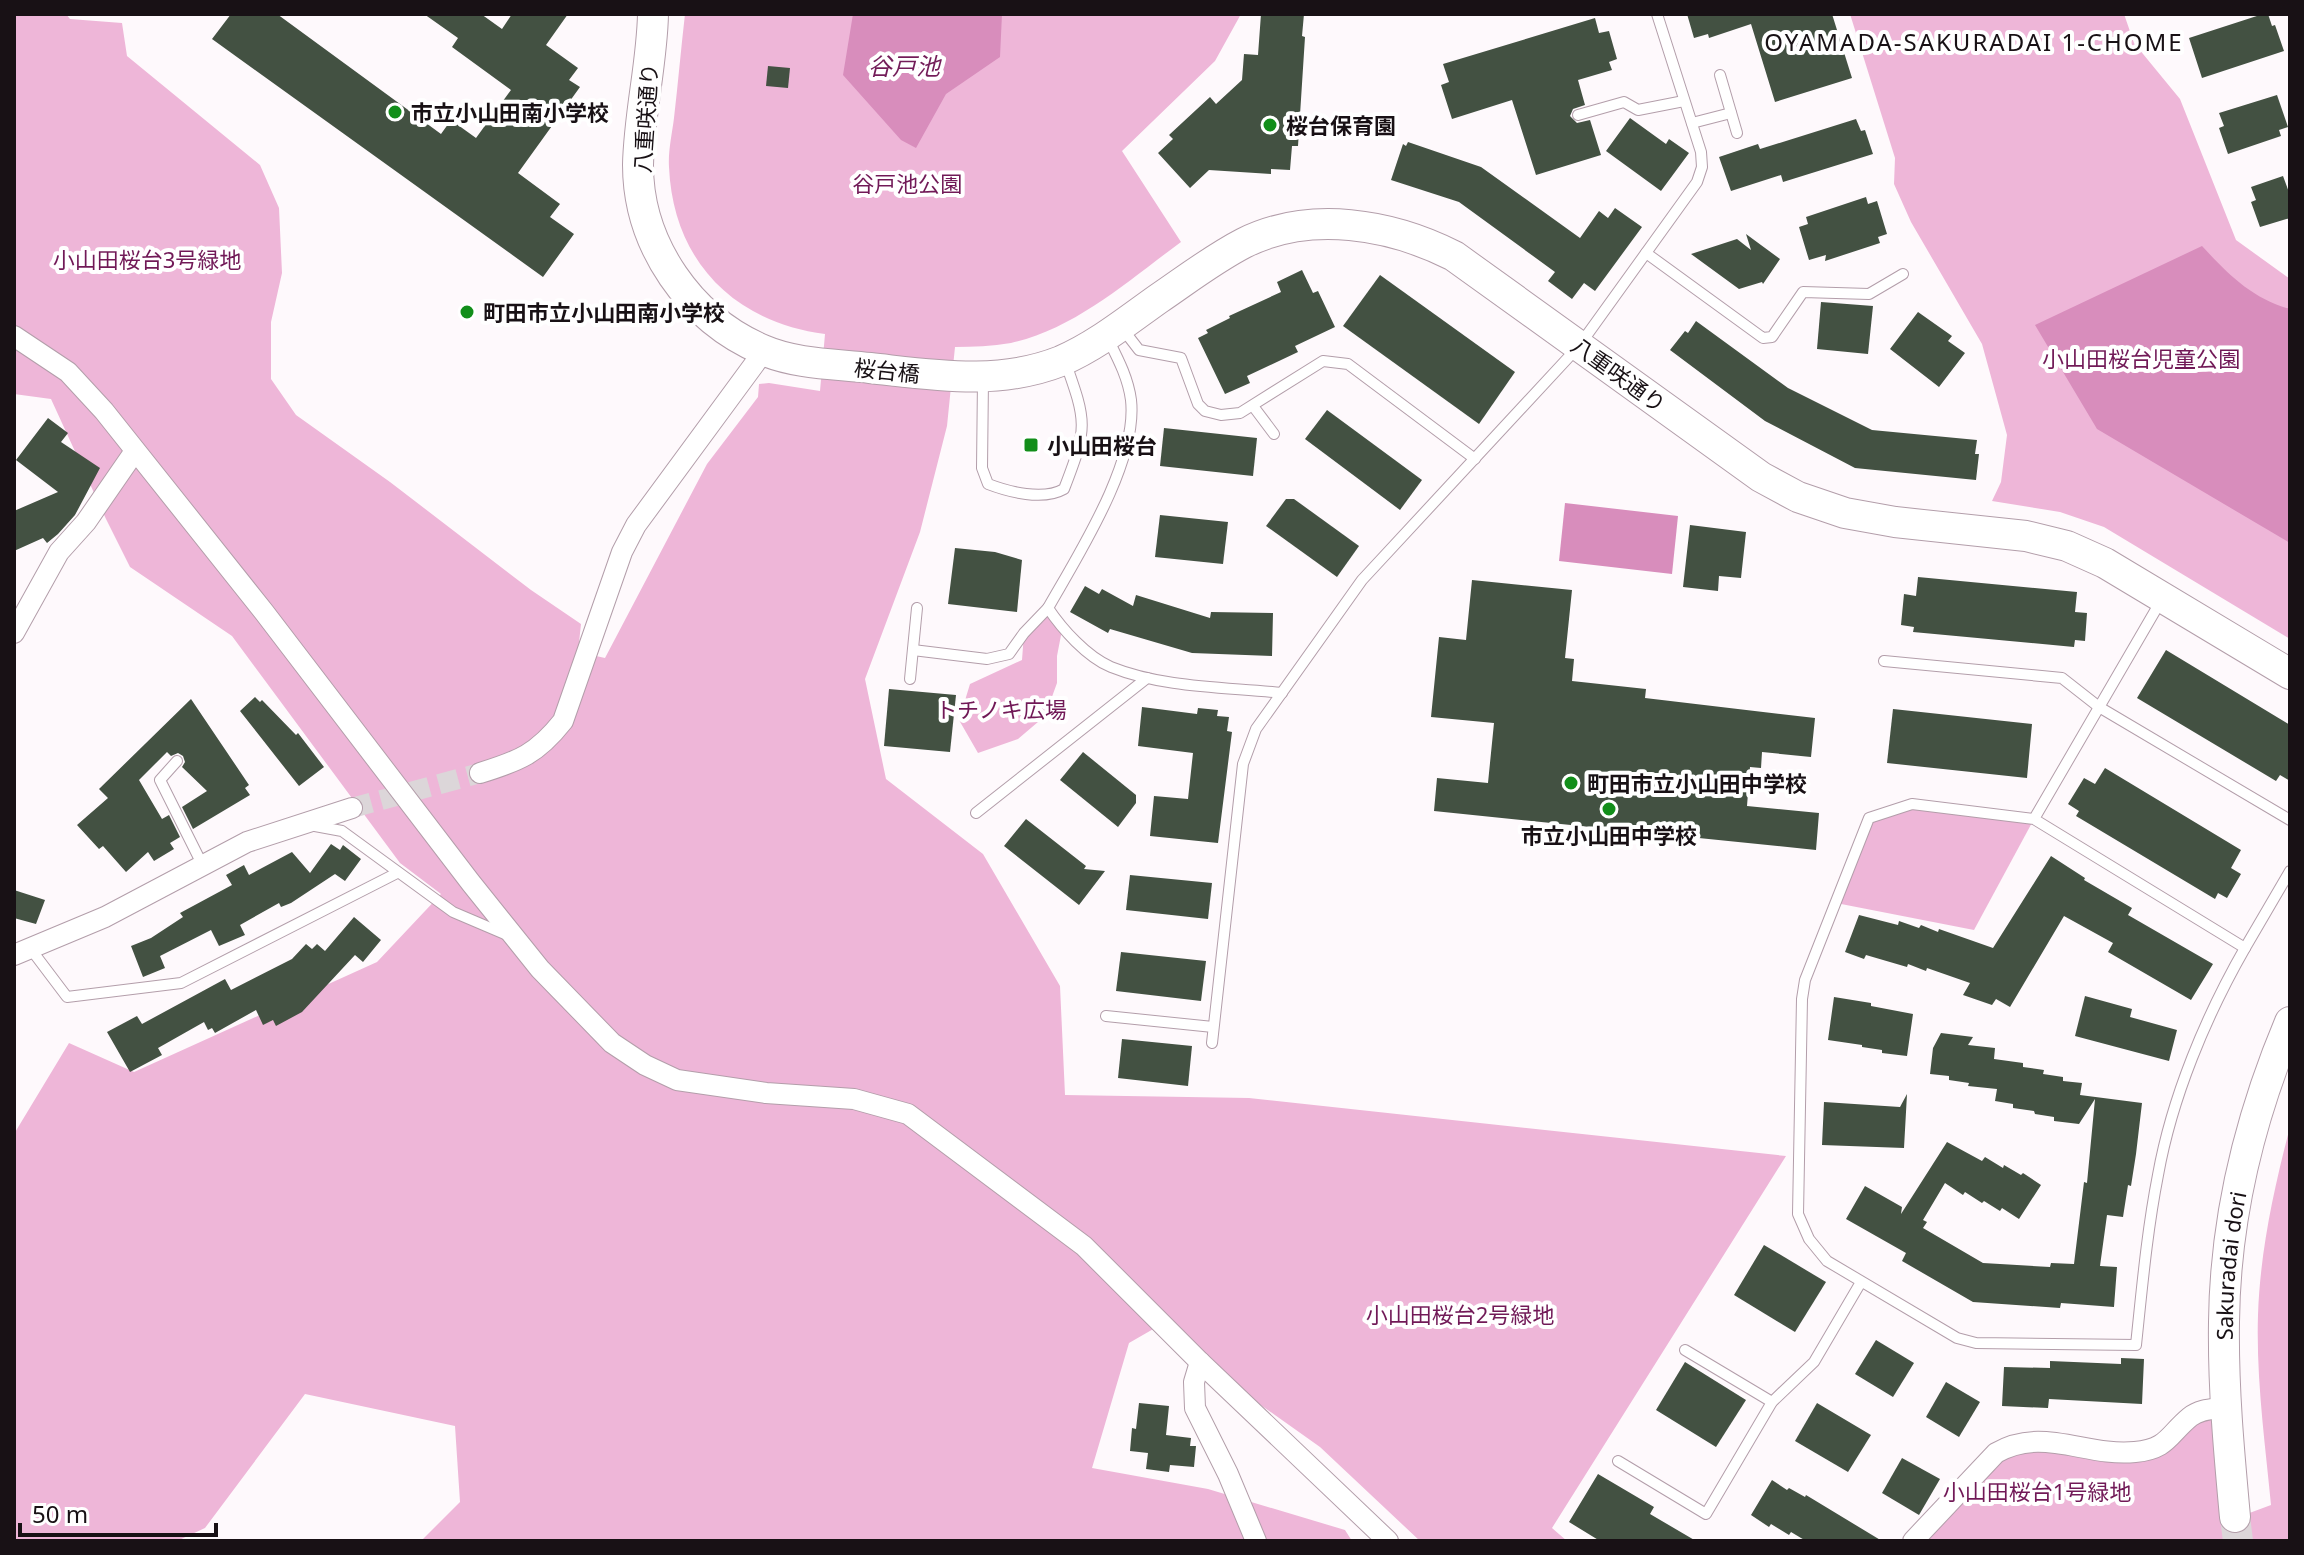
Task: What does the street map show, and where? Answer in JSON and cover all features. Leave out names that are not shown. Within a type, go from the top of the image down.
[{"type":"street","name":"八重咲通り","points":[[653,14],[638,164],[641,197],[650,231],[665,264],[685,294],[734,335],[764,351],[822,363]]},
{"type":"street","name":"八重咲通り","points":[[952,377],[983,378],[1019,373],[1064,359],[1113,331],[1204,267],[1246,242],[1292,229],[1347,225],[1394,231],[1425,241],[1454,256],[1761,477],[1798,497],[1845,513],[1882,520],[2026,536],[2067,546],[2105,563],[2290,674]]},
{"type":"street","points":[[14,336],[68,372],[135,451],[264,612],[515,938],[540,969],[612,1043],[677,1080],[766,1093],[854,1099],[908,1114],[1084,1246],[1200,1362],[1388,1541]]},
{"type":"street","points":[[480,773],[517,762],[546,742],[563,721],[622,552],[636,525],[764,351]]},
{"type":"street","name":"桜台橋","points":[[822,363],[952,377]]},
{"type":"street","points":[[14,633],[59,552],[86,522],[135,451]]},
{"type":"street","points":[[22,951],[105,917],[247,842],[352,808]]},
{"type":"street","name":"Sakuradai dori","points":[[2235,1517],[2225,1407],[2225,1284],[2235,1199],[2250,1138],[2290,1022]]},
{"type":"street","points":[[1200,1362],[1194,1382],[1195,1408],[1228,1474],[1256,1541]]},
{"type":"street","points":[[1913,1541],[1996,1453],[2009,1445],[2038,1440],[2134,1452],[2159,1447],[2175,1435],[2190,1417],[2204,1410],[2225,1407]]},
{"type":"lane","points":[[1212,1043],[1243,764],[1256,729],[1362,580],[1579,346],[1697,182],[1702,167],[1701,152],[1657,14]]},
{"type":"lane","points":[[1720,75],[1737,133]]},
{"type":"lane","points":[[1578,115],[1624,102],[1638,110],[1684,101]]},
{"type":"lane","points":[[1692,123],[1731,113]]},
{"type":"lane","points":[[1646,253],[1763,338],[1772,337],[1803,292],[1869,294],[1903,274]]},
{"type":"lane","points":[[1113,331],[1139,350],[1181,358],[1198,404],[1205,411],[1221,415],[1240,413],[1323,361],[1348,364],[1475,459]]},
{"type":"lane","points":[[913,650],[987,659],[1009,654],[1048,608],[1096,523],[1129,443],[1131,398],[1113,331]]},
{"type":"lane","points":[[983,378],[982,468],[988,484],[1004,490],[1054,495],[1064,489],[1083,439],[1082,408],[1064,359]]},
{"type":"lane","points":[[1253,406],[1274,434]]},
{"type":"lane","points":[[2034,819],[2163,598]]},
{"type":"lane","points":[[910,679],[917,608]]},
{"type":"lane","points":[[1048,608],[1062,630],[1108,666],[1147,678],[1282,693]]},
{"type":"lane","points":[[1884,661],[2062,678],[2099,707],[2290,820]]},
{"type":"lane","points":[[976,813],[1147,678]]},
{"type":"lane","points":[[177,761],[160,780],[202,864]]},
{"type":"lane","points":[[2245,948],[2034,819],[1912,804],[1869,818],[1805,980],[1800,1022],[1798,1214],[1817,1251],[1827,1261],[1943,1331],[1976,1343],[2136,1345],[2158,1172],[2193,1055],[2228,979],[2290,871]]},
{"type":"lane","points":[[297,824],[342,831],[453,912],[515,938]]},
{"type":"lane","points":[[22,951],[67,997],[181,983],[397,873]]},
{"type":"lane","points":[[1106,1016],[1213,1027]]},
{"type":"lane","points":[[1618,1461],[1706,1514],[1772,1402],[1814,1362],[1861,1282]]},
{"type":"lane","points":[[1685,1350],[1772,1402]]},
{"type":"green space","points":[[14,14],[66,14],[70,19],[122,23],[127,56],[260,165],[279,208],[282,273],[271,322],[271,379],[296,415],[581,624],[578,652],[605,658],[707,464],[758,397],[759,384],[820,391],[825,334],[762,316],[736,300],[714,281],[696,258],[682,231],[673,200],[669,161],[685,14],[1241,14],[1215,61],[1122,151],[1181,242],[1100,302],[1057,327],[1011,343],[955,347],[947,426],[920,532],[865,679],[886,779],[983,854],[1060,986],[1065,1095],[1249,1098],[1786,1156],[1552,1528],[1567,1541],[1420,1541],[1320,1447],[1200,1362],[1162,1324],[1129,1343],[1092,1468],[1208,1489],[1345,1530],[1352,1541],[421,1541],[460,1502],[455,1426],[305,1394],[205,1528],[177,1541],[14,1541],[14,1134],[69,1043],[134,1072],[377,962],[441,894],[400,863],[232,636],[130,567],[51,399],[14,394]]},
{"type":"green space","name":"小山田桜台児童公園","points":[[1850,14],[2124,14],[2134,43],[2180,99],[2236,240],[2290,279],[2290,639],[2104,527],[2060,512],[1992,501],[2001,482],[2007,435],[1982,344],[1911,222],[1894,184],[1895,158]]},
{"type":"green space","name":"トチノキ広場","points":[[1048,608],[1062,630],[1057,656],[1057,683],[1045,716],[1018,739],[978,753],[959,720],[970,684],[1022,660],[1024,633]]},
{"type":"green space","points":[[1912,804],[2034,819],[1974,930],[1836,903],[1869,818]]},
{"type":"green space","name":"小山田桜台1号緑地","points":[[2290,1127],[2290,1541],[1913,1541],[2009,1445],[2117,1451],[2175,1435],[2225,1407],[2236,1518],[2271,1505],[2260,1386],[2258,1315],[2269,1220]]},
{"type":"water","name":"谷戸池","points":[[853,14],[1002,14],[1000,57],[946,94],[916,148],[901,140],[843,75]]},
{"type":"water","points":[[2202,246],[2252,292],[2290,309],[2290,543],[2097,429],[2035,325]]},
{"type":"water","points":[[1565,503],[1678,516],[1672,574],[1559,561]]},
{"type":"building","points":[[231,14],[277,14],[441,134],[451,120],[476,138],[511,90],[452,47],[458,38],[424,14],[481,14],[502,29],[512,14],[568,14],[546,45],[578,68],[569,80],[580,87],[518,173],[560,204],[550,217],[574,234],[543,277],[212,39]]},
{"type":"building","points":[[1261,14],[1304,14],[1298,146],[1292,146],[1290,170],[1271,169],[1271,174],[1209,170],[1190,188],[1158,153],[1173,139],[1169,135],[1210,97],[1216,104],[1242,80],[1244,54],[1258,55]]},
{"type":"building","points":[[1687,14],[1832,14],[1852,78],[1775,102],[1751,24],[1709,38],[1708,34],[1694,38]]},
{"type":"building","points":[[2268,14],[2272,26],[2275,25],[2284,51],[2202,78],[2189,38]]},
{"type":"building","points":[[1595,18],[1599,33],[1609,31],[1617,59],[1609,62],[1612,70],[1578,80],[1585,105],[1573,109],[1570,116],[1577,123],[1590,120],[1601,155],[1536,175],[1512,100],[1452,119],[1441,85],[1449,82],[1443,64]]},
{"type":"building","points":[[768,66],[790,68],[788,88],[766,86]]},
{"type":"building","points":[[2277,95],[2288,127],[2279,130],[2281,136],[2228,154],[2219,128],[2224,126],[2219,113]]},
{"type":"building","points":[[1630,118],[1666,144],[1669,139],[1689,153],[1661,191],[1606,151]]},
{"type":"building","points":[[1856,119],[1861,131],[1865,130],[1873,154],[1783,182],[1781,175],[1731,191],[1719,157],[1758,144],[1760,149]]},
{"type":"building","points":[[1408,142],[1481,167],[1580,238],[1599,211],[1608,218],[1615,208],[1642,227],[1595,291],[1584,283],[1572,299],[1548,281],[1555,272],[1459,202],[1391,180],[1403,144],[1406,146]]},
{"type":"building","points":[[2283,176],[2290,195],[2290,218],[2260,227],[2251,202],[2256,200],[2251,187]]},
{"type":"building","points":[[1866,197],[1868,204],[1877,201],[1887,234],[1878,237],[1880,243],[1825,261],[1826,255],[1809,260],[1799,227],[1808,224],[1806,217]]},
{"type":"building","points":[[1746,234],[1780,259],[1763,284],[1739,289],[1691,254],[1737,239],[1751,250]]},
{"type":"building","points":[[1302,270],[1313,293],[1318,291],[1335,327],[1295,346],[1298,352],[1247,376],[1250,383],[1225,394],[1198,338],[1229,316],[1281,292],[1277,282]]},
{"type":"building","points":[[1380,275],[1515,372],[1479,424],[1343,326]]},
{"type":"building","points":[[1821,302],[1873,306],[1868,354],[1817,349]]},
{"type":"building","points":[[1918,312],[1952,336],[1948,341],[1965,353],[1939,387],[1890,349]]},
{"type":"building","points":[[1696,321],[1788,388],[1872,430],[1977,440],[1976,480],[1855,468],[1765,421],[1670,350]]},
{"type":"building","points":[[1327,410],[1422,480],[1400,510],[1305,439]]},
{"type":"building","points":[[48,418],[68,433],[61,442],[100,468],[75,515],[58,534],[47,543],[43,538],[14,551],[14,511],[58,492],[16,460]]},
{"type":"building","points":[[1164,428],[1257,438],[1253,476],[1160,466]]},
{"type":"building","points":[[1286,499],[1294,499],[1359,546],[1337,577],[1266,526]]},
{"type":"building","points":[[1160,515],[1228,522],[1223,564],[1155,557]]},
{"type":"building","points":[[1690,525],[1746,532],[1741,578],[1719,576],[1718,591],[1683,587]]},
{"type":"building","points":[[955,548],[995,552],[1022,560],[1017,612],[948,604]]},
{"type":"building","points":[[1918,577],[2077,592],[2075,612],[2087,613],[2085,641],[2075,640],[2074,647],[1913,632],[1914,627],[1901,625],[1904,594],[1916,596]]},
{"type":"building","points":[[1472,580],[1572,590],[1565,658],[1574,659],[1572,681],[1646,689],[1645,698],[1815,718],[1811,757],[1762,752],[1761,768],[1750,767],[1747,806],[1819,813],[1816,850],[1434,811],[1437,778],[1488,783],[1494,723],[1431,717],[1439,637],[1466,640]]},
{"type":"building","points":[[1085,586],[1099,594],[1102,589],[1133,606],[1136,595],[1210,618],[1211,612],[1273,613],[1272,656],[1192,653],[1110,629],[1108,633],[1070,612]]},
{"type":"building","points":[[2166,650],[2290,725],[2290,781],[2280,775],[2276,781],[2137,698]]},
{"type":"building","points":[[889,689],[956,695],[950,752],[884,746]]},
{"type":"building","points":[[255,697],[260,702],[262,700],[296,735],[298,733],[324,767],[299,786],[240,711]]},
{"type":"building","points":[[191,699],[249,785],[245,788],[250,795],[193,829],[182,807],[207,791],[182,767],[185,762],[183,756],[178,753],[171,756],[167,752],[139,780],[162,819],[169,815],[180,837],[170,843],[174,849],[154,861],[148,852],[126,872],[103,846],[99,849],[77,825],[108,798],[99,789]]},
{"type":"building","points":[[1142,707],[1197,714],[1198,708],[1218,710],[1217,716],[1229,717],[1227,731],[1232,732],[1218,843],[1150,836],[1154,796],[1188,799],[1193,753],[1138,746]]},
{"type":"building","points":[[1893,709],[2032,724],[2027,778],[1887,763]]},
{"type":"building","points":[[1083,752],[1136,795],[1136,803],[1118,827],[1060,780]]},
{"type":"building","points":[[2105,768],[2241,850],[2231,868],[2241,874],[2227,898],[2218,893],[2215,899],[2076,816],[2079,811],[2068,804],[2084,778],[2095,784]]},
{"type":"building","points":[[1026,819],[1086,866],[1084,869],[1105,871],[1079,905],[1004,846]]},
{"type":"building","points":[[331,844],[340,850],[343,845],[361,859],[345,881],[335,874],[291,903],[281,907],[279,903],[240,925],[245,935],[219,946],[211,930],[160,956],[165,968],[143,977],[131,946],[151,938],[183,917],[180,913],[232,885],[226,875],[244,865],[249,875],[292,852],[310,873]]},
{"type":"building","points":[[2051,856],[2132,908],[2128,915],[2213,964],[2191,1000],[2108,952],[2113,943],[2064,916],[2010,1007],[1996,999],[1992,1005],[1963,995],[1970,983],[1927,968],[1926,971],[1908,964],[1907,967],[1866,955],[1864,959],[1845,952],[1859,915],[1898,925],[1899,921],[1919,928],[1921,925],[1938,932],[1939,929],[1993,948]]},
{"type":"building","points":[[1130,875],[1212,883],[1208,919],[1126,910]]},
{"type":"building","points":[[14,890],[45,900],[36,924],[14,918]]},
{"type":"building","points":[[354,917],[381,940],[363,962],[355,955],[302,1012],[276,1026],[273,1020],[263,1025],[256,1010],[215,1033],[212,1028],[208,1030],[204,1022],[158,1048],[162,1055],[130,1072],[107,1032],[137,1016],[142,1024],[225,979],[231,990],[292,959],[306,944],[312,949],[317,944],[325,951]]},
{"type":"building","points":[[1121,952],[1206,961],[1201,1001],[1116,991]]},
{"type":"building","points":[[2085,996],[2132,1009],[2130,1017],[2177,1030],[2169,1061],[2075,1036]]},
{"type":"building","points":[[1834,997],[1913,1014],[1907,1056],[1828,1040]]},
{"type":"building","points":[[1941,1033],[1973,1037],[1968,1045],[1995,1048],[1994,1059],[2023,1063],[2023,1067],[2044,1070],[2043,1074],[2063,1077],[2063,1081],[2082,1083],[2080,1095],[2142,1103],[2131,1186],[2128,1185],[2123,1217],[2107,1215],[2100,1266],[2117,1267],[2114,1307],[2061,1303],[2060,1308],[1973,1302],[1902,1261],[1906,1253],[1846,1219],[1865,1186],[1902,1207],[1901,1214],[1947,1142],[1982,1161],[1985,1157],[2003,1168],[2004,1165],[2021,1175],[2023,1173],[2041,1185],[2019,1219],[1965,1192],[1963,1195],[1945,1183],[1923,1220],[1927,1222],[1923,1228],[1983,1263],[2050,1267],[2051,1263],[2074,1264],[2084,1182],[2087,1183],[2095,1099],[2079,1124],[2054,1121],[2054,1117],[1995,1101],[1997,1089],[1968,1086],[1969,1083],[1949,1080],[1949,1076],[1930,1074],[1933,1048]]},
{"type":"building","points":[[1122,1039],[1192,1046],[1188,1086],[1118,1078]]},
{"type":"building","points":[[1907,1094],[1904,1148],[1822,1145],[1824,1102],[1900,1107]]},
{"type":"building","points":[[1764,1245],[1826,1282],[1795,1332],[1734,1295]]},
{"type":"building","points":[[1876,1340],[1914,1363],[1893,1397],[1855,1374]]},
{"type":"building","points":[[2121,1358],[2144,1359],[2142,1404],[2049,1399],[2048,1408],[2002,1406],[2004,1367],[2050,1368],[2050,1361],[2121,1364]]},
{"type":"building","points":[[1685,1362],[1746,1400],[1716,1447],[1656,1410]]},
{"type":"building","points":[[1946,1382],[1980,1402],[1959,1437],[1926,1417]]},
{"type":"building","points":[[1139,1403],[1169,1406],[1166,1435],[1191,1438],[1190,1446],[1196,1446],[1194,1467],[1170,1465],[1169,1472],[1146,1469],[1148,1453],[1130,1451]]},
{"type":"building","points":[[1817,1403],[1871,1435],[1848,1472],[1795,1441]]},
{"type":"building","points":[[1902,1458],[1940,1479],[1919,1515],[1882,1493]]},
{"type":"building","points":[[1598,1474],[1654,1507],[1650,1514],[1696,1541],[1600,1541],[1569,1522]]},
{"type":"building","points":[[1772,1480],[1787,1490],[1789,1488],[1806,1495],[1882,1541],[1806,1541],[1771,1524],[1769,1527],[1751,1515]]},
{"type":"tunnel","points":[[352,808],[480,773]]},
{"type":"tunnel","points":[[2235,1517],[2238,1541]]},
{"type":"place","name":"市立小山田南小学校","points":[[395,112]]},
{"type":"place","name":"桜台保育園","points":[[1270,125]]},
{"type":"place","name":"町田市立小山田南小学校","points":[[467,312]]},
{"type":"place","name":"小山田桜台","points":[[1031,445]]},
{"type":"place","name":"町田市立小山田中学校","points":[[1571,783]]},
{"type":"place","name":"市立小山田中学校","points":[[1609,809]]},
{"type":"district","name":"OYAMADA-SAKURADAI 1-CHOME","points":[[1974,41]]},
{"type":"park label","name":"谷戸池公園","points":[[907,183]]},
{"type":"park label","name":"小山田桜台3号緑地","points":[[147,259]]},
{"type":"park label","name":"小山田桜台2号緑地","points":[[1460,1314]]}]
